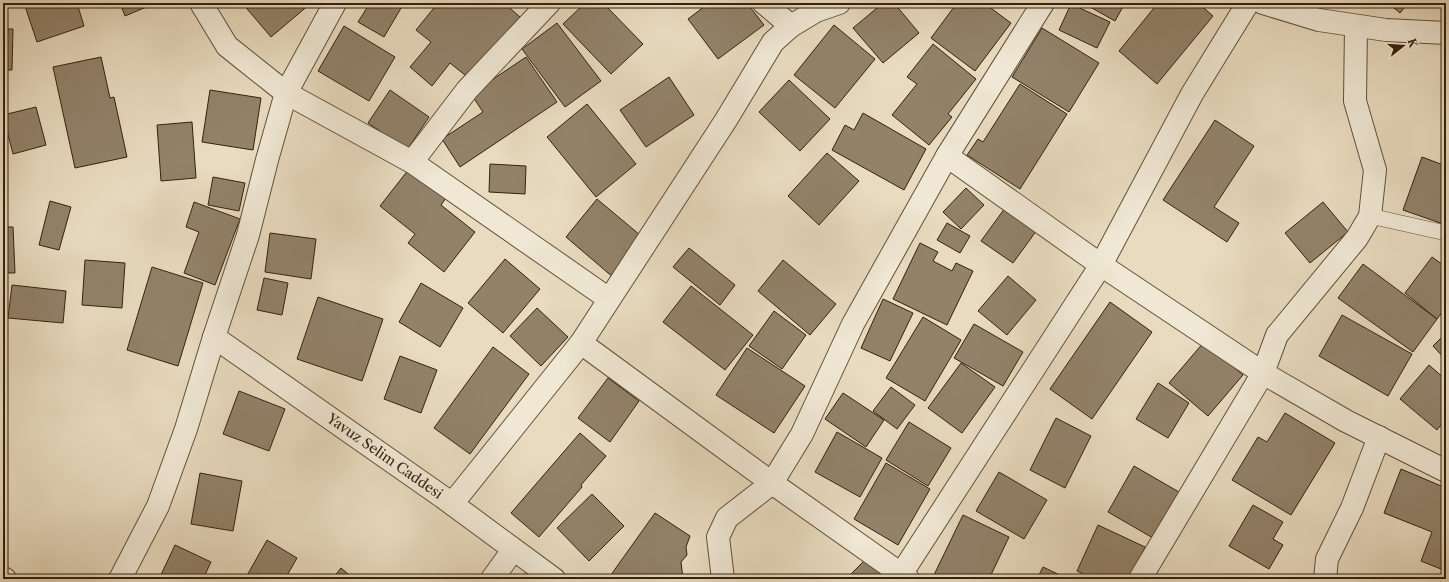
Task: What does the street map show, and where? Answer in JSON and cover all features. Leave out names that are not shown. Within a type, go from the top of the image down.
[{"type":"street","points":[[201,3],[227,46],[286,93],[412,162],[609,299]]},
{"type":"street","points":[[120,579],[158,506],[186,429],[214,337],[248,235],[286,93],[335,3]]},
{"type":"street","points":[[412,162],[467,90],[549,3]]},
{"type":"street","points":[[764,3],[791,26]]},
{"type":"street","points":[[452,504],[581,343],[726,120],[773,42],[791,26],[816,11],[839,3]]},
{"type":"street","points":[[723,579],[718,537],[727,518],[772,483],[802,434],[853,324],[947,156],[1043,3]]},
{"type":"street","points":[[581,343],[902,578],[1100,265],[1192,94],[1248,3]]},
{"type":"street","points":[[1263,3],[1319,20],[1356,26],[1386,30],[1446,32]]},
{"type":"street","points":[[1140,579],[1263,373],[1277,335],[1357,238],[1370,216],[1375,170],[1355,101],[1356,26]]},
{"type":"street","points":[[947,156],[1100,265],[1263,373],[1346,421],[1446,471]]},
{"type":"street","name":"Yavuz Selim Caddesi","points":[[214,337],[452,504],[554,579]]},
{"type":"street","points":[[1326,579],[1327,558],[1352,508],[1379,437]]},
{"type":"street","points":[[492,579],[513,550]]},
{"type":"lane","points":[[1370,216],[1446,233]]},
{"type":"building","points":[[24,3],[77,3],[84,26],[37,42]]},
{"type":"building","points":[[120,3],[156,3],[125,16]]},
{"type":"building","points":[[242,3],[310,3],[310,4],[271,37]]},
{"type":"building","points":[[370,3],[404,3],[384,37],[358,22]]},
{"type":"building","points":[[438,3],[504,3],[520,17],[470,79],[450,63],[432,86],[410,67],[431,42],[416,30]]},
{"type":"building","points":[[585,3],[603,3],[643,44],[611,74],[563,24]]},
{"type":"building","points":[[709,3],[747,3],[764,25],[718,59],[688,19]]},
{"type":"building","points":[[883,3],[894,3],[919,33],[883,63],[853,28]]},
{"type":"building","points":[[957,3],[984,3],[1011,23],[975,71],[931,38]]},
{"type":"building","points":[[1083,3],[1125,3],[1115,21]]},
{"type":"building","points":[[1158,3],[1198,3],[1213,16],[1157,84],[1119,51]]},
{"type":"building","points":[[1388,3],[1408,3],[1400,13]]},
{"type":"building","points":[[1071,4],[1110,22],[1097,48],[1059,30]]},
{"type":"building","points":[[557,23],[601,81],[565,107],[522,49]]},
{"type":"building","points":[[834,25],[875,59],[835,108],[794,75]]},
{"type":"building","points":[[344,26],[395,57],[369,101],[318,71]]},
{"type":"building","points":[[1042,28],[1099,63],[1069,112],[1012,77]]},
{"type":"building","points":[[3,29],[13,29],[12,70],[3,70]]},
{"type":"building","points":[[933,44],[976,79],[948,114],[952,117],[929,145],[892,115],[917,84],[907,77]]},
{"type":"building","points":[[101,57],[110,98],[114,97],[127,157],[75,168],[53,67]]},
{"type":"building","points":[[526,57],[557,102],[460,167],[442,139],[483,112],[471,94]]},
{"type":"building","points":[[669,77],[694,115],[646,147],[620,110]]},
{"type":"building","points":[[789,80],[830,119],[800,151],[759,112]]},
{"type":"building","points":[[1020,84],[1067,114],[1020,189],[967,155],[978,139],[983,142]]},
{"type":"building","points":[[210,90],[261,98],[253,150],[202,142]]},
{"type":"building","points":[[390,90],[429,117],[407,150],[368,123]]},
{"type":"building","points":[[587,104],[636,164],[596,197],[547,137]]},
{"type":"building","points":[[36,107],[46,145],[13,154],[3,115]]},
{"type":"building","points":[[863,113],[926,149],[904,190],[832,150],[845,125],[854,130]]},
{"type":"building","points":[[1215,120],[1254,146],[1214,207],[1239,223],[1227,242],[1163,200]]},
{"type":"building","points":[[192,122],[196,178],[161,181],[157,125]]},
{"type":"building","points":[[827,153],[859,181],[819,225],[788,196]]},
{"type":"building","points":[[1422,157],[1446,166],[1446,225],[1403,210]]},
{"type":"building","points":[[490,164],[526,166],[525,194],[489,192]]},
{"type":"building","points":[[409,169],[446,198],[441,205],[475,232],[444,272],[408,243],[415,234],[380,206]]},
{"type":"building","points":[[213,177],[245,183],[239,211],[208,205]]},
{"type":"building","points":[[966,188],[984,205],[961,229],[943,212]]},
{"type":"building","points":[[597,199],[646,240],[614,278],[566,237]]},
{"type":"building","points":[[50,201],[71,207],[59,250],[39,245]]},
{"type":"building","points":[[194,202],[240,219],[215,285],[184,273],[199,232],[186,227]]},
{"type":"building","points":[[1323,202],[1348,232],[1310,263],[1285,233]]},
{"type":"building","points":[[1005,208],[1037,230],[1013,263],[981,241]]},
{"type":"building","points":[[947,223],[970,236],[960,253],[937,240]]},
{"type":"building","points":[[3,227],[13,227],[15,273],[3,273]]},
{"type":"building","points":[[270,233],[316,239],[311,279],[265,272]]},
{"type":"building","points":[[920,243],[938,252],[933,261],[952,271],[956,263],[973,271],[947,325],[893,299]]},
{"type":"building","points":[[689,248],[735,285],[720,305],[673,267]]},
{"type":"building","points":[[1432,257],[1446,267],[1446,307],[1437,319],[1405,293]]},
{"type":"building","points":[[505,259],[540,289],[503,333],[468,303]]},
{"type":"building","points":[[85,260],[125,263],[122,308],[82,305]]},
{"type":"building","points":[[783,260],[836,304],[810,335],[758,291]]},
{"type":"building","points":[[1363,264],[1437,319],[1413,352],[1338,298]]},
{"type":"building","points":[[152,267],[203,283],[178,366],[127,350]]},
{"type":"building","points":[[1008,276],[1036,300],[1007,335],[978,311]]},
{"type":"building","points":[[264,278],[288,283],[282,315],[257,310]]},
{"type":"building","points":[[421,283],[463,308],[440,347],[399,322]]},
{"type":"building","points":[[12,285],[66,291],[63,323],[8,318]]},
{"type":"building","points":[[691,286],[753,335],[725,370],[663,322]]},
{"type":"building","points":[[318,297],[383,319],[362,381],[297,359]]},
{"type":"building","points":[[883,299],[913,313],[890,361],[861,348]]},
{"type":"building","points":[[1110,302],[1152,332],[1092,419],[1050,389]]},
{"type":"building","points":[[537,308],[568,337],[541,366],[510,336]]},
{"type":"building","points":[[774,311],[806,335],[782,369],[749,346]]},
{"type":"building","points":[[1342,315],[1412,354],[1388,396],[1319,356]]},
{"type":"building","points":[[923,317],[961,340],[925,401],[886,378]]},
{"type":"building","points":[[974,324],[1023,352],[1003,386],[954,358]]},
{"type":"building","points":[[1446,333],[1446,360],[1433,346]]},
{"type":"building","points":[[1204,342],[1243,375],[1208,416],[1169,383]]},
{"type":"building","points":[[493,347],[529,374],[470,454],[434,428]]},
{"type":"building","points":[[747,348],[805,386],[774,433],[716,395]]},
{"type":"building","points":[[400,356],[437,370],[421,413],[384,399]]},
{"type":"building","points":[[961,363],[995,387],[962,433],[928,408]]},
{"type":"building","points":[[1429,365],[1446,380],[1446,418],[1437,430],[1400,399]]},
{"type":"building","points":[[608,378],[639,401],[610,442],[578,418]]},
{"type":"building","points":[[1158,383],[1189,403],[1168,438],[1136,419]]},
{"type":"building","points":[[891,387],[915,405],[897,429],[873,411]]},
{"type":"building","points":[[239,391],[285,409],[269,451],[223,434]]},
{"type":"building","points":[[843,393],[884,420],[866,447],[825,419]]},
{"type":"building","points":[[1285,413],[1335,443],[1291,515],[1232,480],[1258,437],[1267,442]]},
{"type":"building","points":[[1056,418],[1091,436],[1065,488],[1030,470]]},
{"type":"building","points":[[909,422],[951,448],[928,486],[886,460]]},
{"type":"building","points":[[837,432],[882,458],[860,497],[815,472]]},
{"type":"building","points":[[580,433],[606,456],[581,485],[582,487],[539,537],[511,513]]},
{"type":"building","points":[[886,463],[930,489],[898,545],[854,519]]},
{"type":"building","points":[[1134,466],[1179,492],[1153,538],[1108,512]]},
{"type":"building","points":[[1401,469],[1446,488],[1446,571],[1421,561],[1432,532],[1384,513]]},
{"type":"building","points":[[999,472],[1047,500],[1024,539],[976,511]]},
{"type":"building","points":[[200,473],[242,481],[233,531],[191,524]]},
{"type":"building","points":[[592,494],[624,526],[589,561],[557,528]]},
{"type":"building","points":[[1253,505],[1283,522],[1273,539],[1283,545],[1269,569],[1229,546]]},
{"type":"building","points":[[655,513],[690,536],[686,547],[687,555],[681,562],[683,579],[608,579]]},
{"type":"building","points":[[963,515],[1009,537],[989,579],[932,579]]},
{"type":"building","points":[[1098,525],[1145,547],[1130,579],[1094,579],[1077,571]]},
{"type":"building","points":[[267,540],[297,558],[285,579],[245,579]]},
{"type":"building","points":[[175,545],[211,562],[203,579],[159,579]]},
{"type":"building","points":[[867,558],[887,579],[846,579]]},
{"type":"building","points":[[1043,567],[1068,579],[1037,579]]},
{"type":"building","points":[[341,568],[354,579],[332,579]]}]
